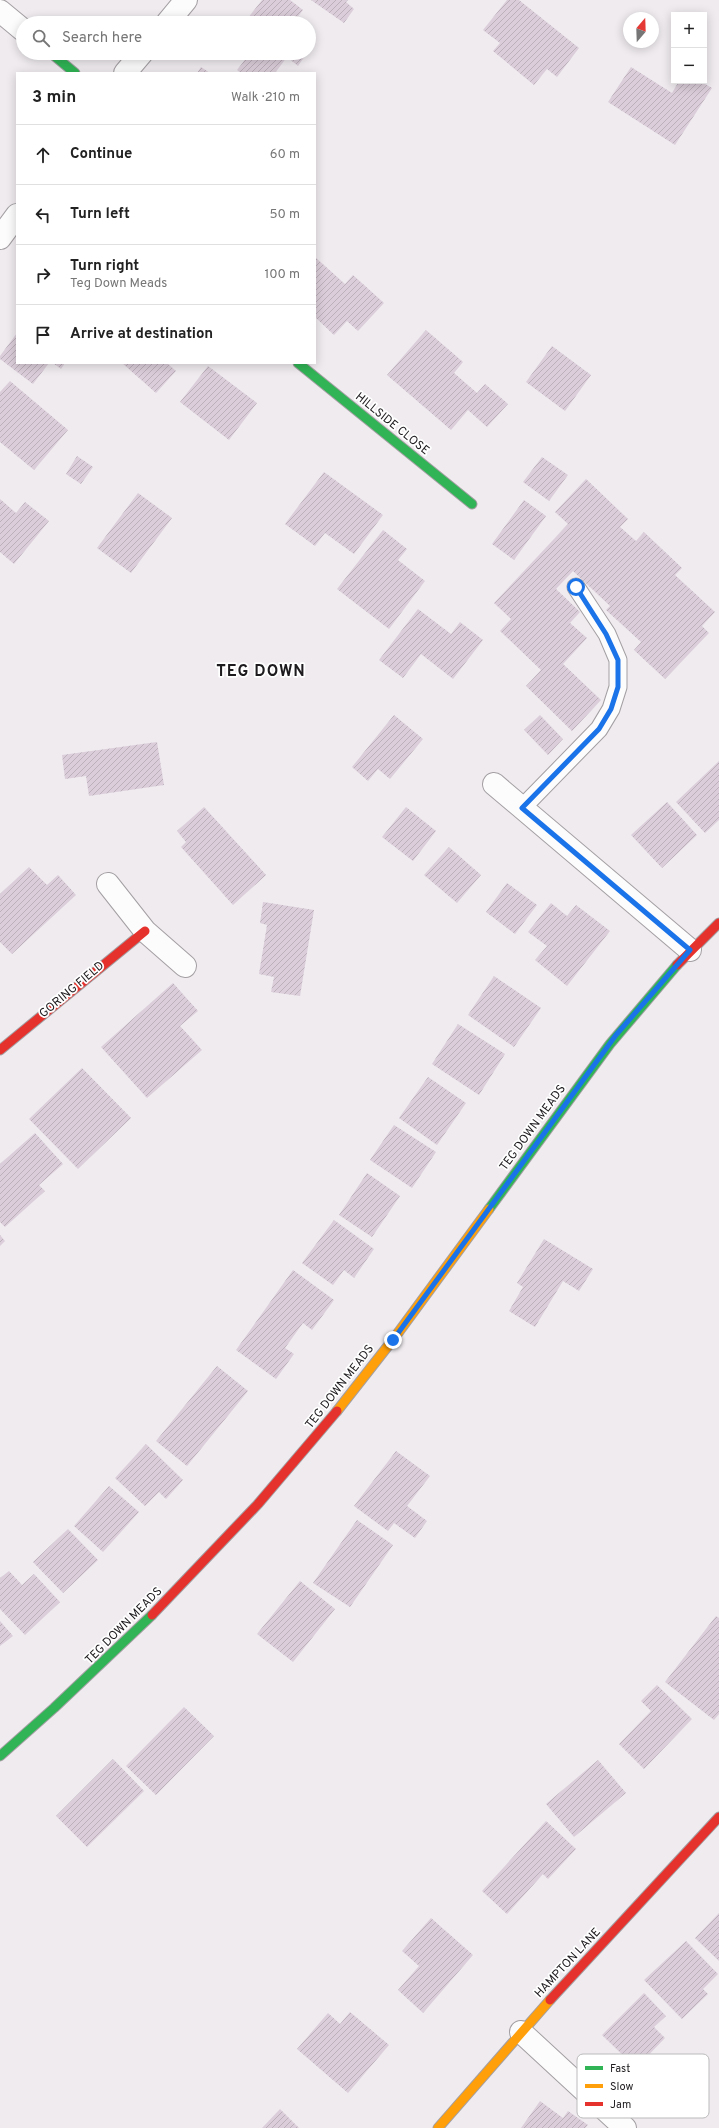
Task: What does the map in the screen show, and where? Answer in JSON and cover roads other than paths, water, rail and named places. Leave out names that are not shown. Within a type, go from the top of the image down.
[{"type":"street","points":[[173,16],[186,0]]},
{"type":"street","points":[[0,11],[16,24]]},
{"type":"street","points":[[60,60],[75,72]]},
{"type":"street","points":[[126,72],[136,60]]},
{"type":"street","points":[[0,238],[16,216]]},
{"type":"street","name":"HILLSIDE CLOSE","points":[[299,364],[472,504]]},
{"type":"street","points":[[494,784],[690,950]]},
{"type":"street","points":[[108,884],[145,931],[185,966]]},
{"type":"street","name":"TEG DOWN MEADS","points":[[0,1756],[70,1696],[196,1570],[302,1455],[393,1340],[616,1035],[690,950],[719,923]]},
{"type":"street","name":"GORING FIELD","points":[[0,1050],[145,931]]},
{"type":"street","name":"HAMPTON LANE","points":[[438,2128],[521,2032],[719,1817]]},
{"type":"street","points":[[521,2032],[577,2084]]},
{"type":"street","points":[[614,2118],[625,2128]]},
{"type":"lane","points":[[522,808],[599,729],[611,709],[618,687],[618,660],[606,634],[576,587]]},
{"type":"district","name":"TEG DOWN","points":[[261,672]]}]
